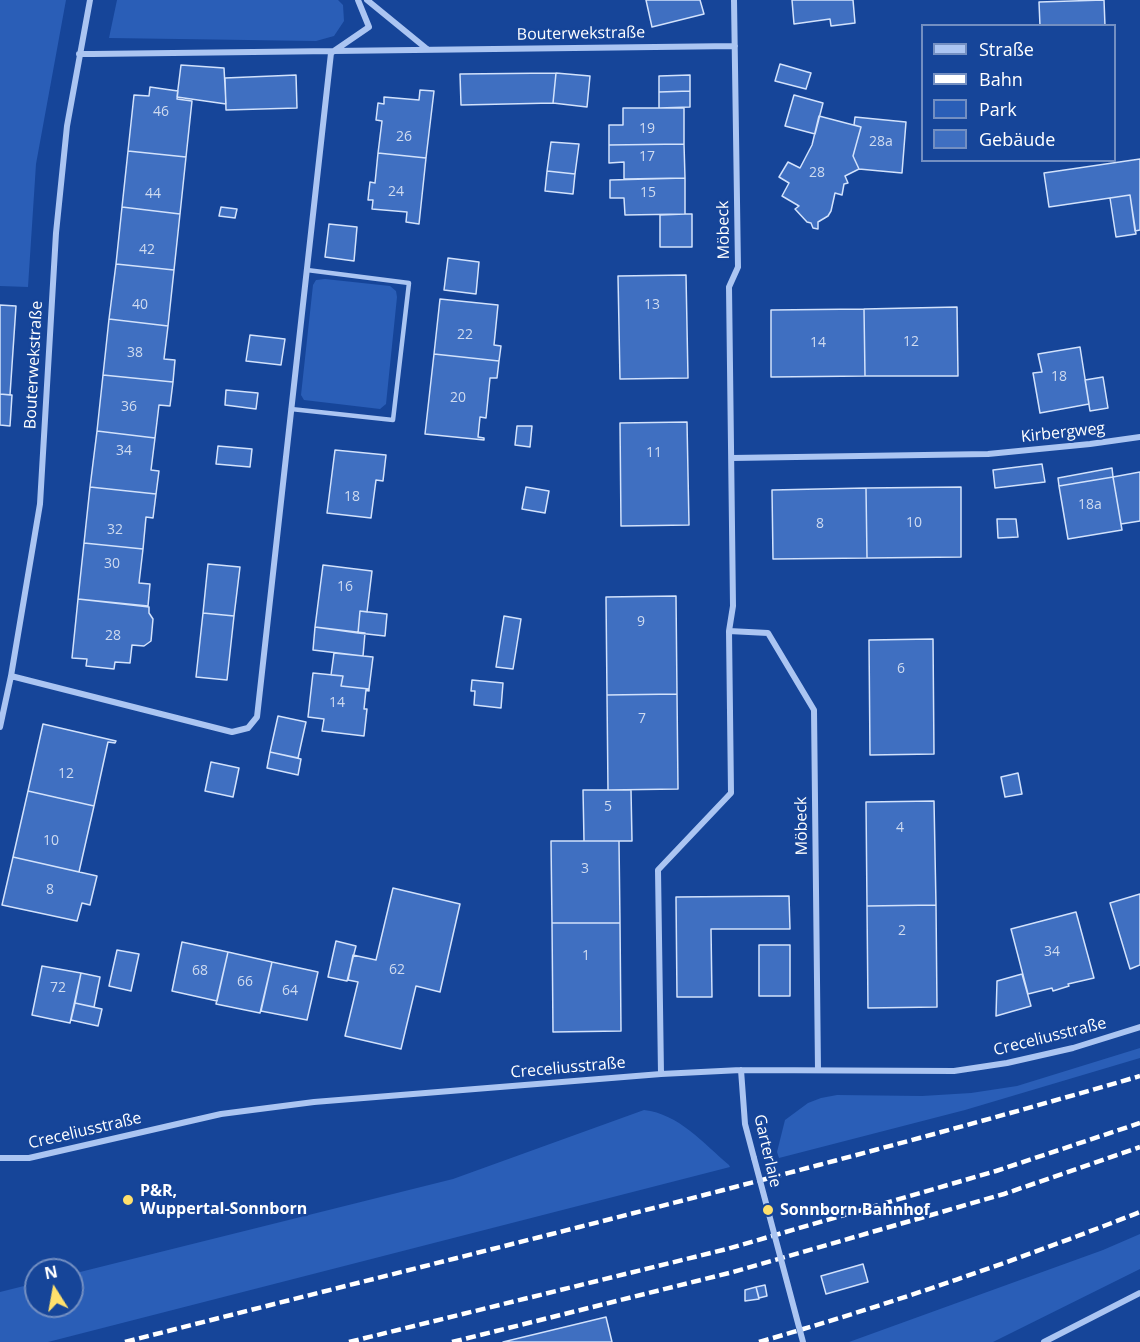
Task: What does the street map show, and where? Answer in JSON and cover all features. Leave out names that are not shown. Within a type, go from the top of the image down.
[{"type":"street","name":"Bouterwekstraße","points":[[0,727],[11,676],[40,504],[56,232],[67,126],[90,0]]},
{"type":"street","points":[[11,676],[232,732],[248,728],[257,717],[331,53],[369,27],[357,0]]},
{"type":"street","points":[[367,0],[428,49]]},
{"type":"street","name":"Möbeck","points":[[661,1074],[658,870],[730,793],[729,631],[733,606],[729,287],[738,267],[734,0]]},
{"type":"street","name":"Bouterwekstraße","points":[[79,54],[331,53],[428,49],[735,46]]},
{"type":"street","name":"Kirbergweg","points":[[732,458],[988,454],[1140,437]]},
{"type":"street","name":"Möbeck","points":[[729,631],[768,633],[814,710],[818,1070]]},
{"type":"street","name":"Creceliusstraße","points":[[0,1158],[29,1158],[221,1114],[303,1104],[661,1074],[741,1070],[954,1071],[1007,1063],[1073,1048],[1140,1027]]},
{"type":"street","name":"Garterlaie","points":[[741,1070],[745,1124],[803,1342]]},
{"type":"street","points":[[1044,1342],[1140,1293]]},
{"type":"lane","points":[[291,409],[393,420],[395,409],[409,283],[307,270]]},
{"type":"green space","points":[[0,0],[66,0],[36,164],[28,287],[0,286]]},
{"type":"green space","points":[[117,0],[338,0],[343,5],[344,21],[334,36],[316,41],[109,38]]},
{"type":"green space","points":[[316,280],[390,286],[396,291],[386,404],[380,409],[304,400],[301,395],[313,285]]},
{"type":"green space","points":[[1140,1048],[1140,1058],[965,1110],[779,1158],[777,1152],[785,1120],[808,1103],[821,1098],[837,1095],[922,1096],[971,1093],[1017,1086]]},
{"type":"green space","points":[[644,1110],[679,1123],[730,1167],[48,1342],[0,1342],[0,1292],[24,1286],[24,1318],[84,1318],[84,1271],[453,1179]]},
{"type":"green space","points":[[1140,1234],[1140,1269],[993,1342],[849,1342],[1103,1250]]},
{"type":"building","points":[[646,0],[700,0],[704,14],[652,27]]},
{"type":"building","points":[[792,0],[853,0],[855,23],[831,26],[830,19],[794,24]]},
{"type":"building","points":[[1104,0],[1105,24],[1040,24],[1039,2]]},
{"type":"building","points":[[780,64],[811,73],[806,89],[775,81]]},
{"type":"building","points":[[181,65],[224,68],[226,104],[177,97]]},
{"type":"building","points":[[556,73],[590,76],[587,107],[553,103]]},
{"type":"building","points":[[556,73],[553,103],[461,105],[460,74]]},
{"type":"building","points":[[296,75],[297,108],[226,110],[225,78]]},
{"type":"building","points":[[690,75],[690,91],[659,92],[659,76]]},
{"type":"building","points":[[150,87],[178,91],[177,99],[192,101],[186,157],[128,151],[134,95],[149,96]]},
{"type":"building","points":[[420,90],[434,91],[426,158],[378,153],[382,121],[376,120],[378,103],[384,104],[384,97],[419,100]]},
{"type":"building","points":[[690,91],[690,107],[659,108],[659,92]]},
{"type":"building","points":[[794,95],[823,103],[815,134],[785,126]]},
{"type":"building","points":[[623,108],[684,108],[684,144],[609,145],[609,125],[623,125]]},
{"type":"building","points":[[819,116],[861,127],[853,156],[859,169],[845,176],[848,183],[844,184],[842,195],[835,193],[831,211],[828,216],[818,222],[818,229],[813,228],[811,223],[807,222],[795,209],[799,206],[782,196],[789,183],[779,177],[788,162],[800,168],[812,145]]},
{"type":"building","points":[[855,117],[906,122],[902,173],[859,169],[853,156],[861,127],[854,125]]},
{"type":"building","points":[[551,142],[579,144],[575,174],[547,171]]},
{"type":"building","points":[[684,144],[685,178],[624,179],[624,162],[609,163],[609,145]]},
{"type":"building","points":[[128,151],[186,157],[180,214],[122,207]]},
{"type":"building","points":[[378,153],[426,158],[419,224],[406,222],[407,212],[372,209],[373,200],[368,200],[370,182],[375,183]]},
{"type":"building","points":[[1140,159],[1140,230],[1135,231],[1130,195],[1049,207],[1044,173]]},
{"type":"building","points":[[547,171],[575,174],[573,194],[545,191]]},
{"type":"building","points":[[685,178],[685,214],[625,215],[624,198],[610,198],[610,180]]},
{"type":"building","points":[[1130,195],[1136,234],[1116,237],[1110,198]]},
{"type":"building","points":[[122,207],[180,214],[174,270],[116,264]]},
{"type":"building","points":[[221,207],[237,209],[235,218],[219,216]]},
{"type":"building","points":[[692,214],[692,247],[660,247],[660,215]]},
{"type":"building","points":[[329,224],[357,227],[354,261],[325,257]]},
{"type":"building","points":[[448,258],[479,262],[476,294],[444,290]]},
{"type":"building","points":[[116,264],[174,270],[168,326],[109,319]]},
{"type":"building","points":[[686,275],[688,378],[620,379],[618,276]]},
{"type":"building","points":[[440,299],[498,305],[494,345],[501,346],[499,361],[434,354]]},
{"type":"building","points":[[0,305],[16,306],[10,395],[0,394]]},
{"type":"building","points":[[957,307],[958,376],[865,376],[864,309]]},
{"type":"building","points":[[864,309],[865,376],[771,377],[771,310]]},
{"type":"building","points":[[109,319],[168,326],[164,359],[175,360],[173,382],[103,375]]},
{"type":"building","points":[[250,335],[285,339],[281,365],[246,361]]},
{"type":"building","points":[[1080,347],[1089,404],[1040,413],[1033,373],[1042,372],[1038,354]]},
{"type":"building","points":[[434,354],[499,361],[497,378],[490,378],[486,418],[480,417],[478,437],[484,440],[425,434]]},
{"type":"building","points":[[103,375],[173,382],[170,406],[159,405],[155,438],[97,431]]},
{"type":"building","points":[[1103,377],[1108,408],[1090,411],[1085,380]]},
{"type":"building","points":[[226,390],[258,393],[256,409],[225,405]]},
{"type":"building","points":[[0,394],[12,395],[10,426],[0,425]]},
{"type":"building","points":[[687,422],[689,525],[621,526],[620,423]]},
{"type":"building","points":[[517,426],[532,426],[530,447],[515,445]]},
{"type":"building","points":[[97,431],[155,438],[151,470],[159,471],[156,494],[90,487]]},
{"type":"building","points":[[218,446],[252,449],[250,467],[216,464]]},
{"type":"building","points":[[335,450],[386,455],[383,481],[376,480],[371,518],[327,513]]},
{"type":"building","points":[[1042,464],[1045,482],[995,488],[993,470]]},
{"type":"building","points":[[1112,468],[1113,477],[1059,486],[1058,478]]},
{"type":"building","points":[[1140,472],[1140,521],[1121,524],[1113,477]]},
{"type":"building","points":[[1113,477],[1122,530],[1068,539],[1059,486]]},
{"type":"building","points":[[90,487],[156,494],[153,518],[146,517],[143,549],[84,543]]},
{"type":"building","points":[[526,487],[549,491],[545,513],[522,509]]},
{"type":"building","points":[[961,487],[961,557],[867,558],[866,488]]},
{"type":"building","points":[[866,488],[867,558],[773,559],[772,490]]},
{"type":"building","points":[[997,519],[1016,519],[1018,537],[998,538]]},
{"type":"building","points":[[84,543],[143,549],[139,583],[150,584],[148,606],[78,599]]},
{"type":"building","points":[[208,564],[240,567],[234,616],[203,613]]},
{"type":"building","points":[[323,565],[372,571],[367,612],[360,611],[358,633],[315,627]]},
{"type":"building","points":[[676,596],[677,694],[607,695],[606,597]]},
{"type":"building","points":[[78,599],[149,607],[149,613],[153,619],[151,641],[144,646],[132,645],[130,663],[115,662],[114,669],[86,666],[87,659],[72,658]]},
{"type":"building","points":[[360,611],[387,614],[385,636],[358,633]]},
{"type":"building","points":[[203,613],[234,616],[227,680],[196,677]]},
{"type":"building","points":[[504,616],[521,619],[513,669],[496,667]]},
{"type":"building","points":[[315,627],[365,633],[363,656],[313,650]]},
{"type":"building","points":[[933,639],[934,754],[870,755],[869,640]]},
{"type":"building","points":[[334,653],[373,657],[369,689],[341,686],[343,676],[331,675]]},
{"type":"building","points":[[313,673],[343,676],[341,686],[369,689],[369,691],[366,690],[364,709],[367,709],[364,736],[322,731],[324,719],[308,717]]},
{"type":"building","points":[[472,680],[503,683],[501,708],[474,705],[475,691],[471,691]]},
{"type":"building","points":[[677,694],[678,789],[608,790],[607,695]]},
{"type":"building","points":[[278,716],[306,722],[298,758],[270,752]]},
{"type":"building","points":[[43,724],[116,741],[115,743],[108,742],[94,806],[28,791]]},
{"type":"building","points":[[270,752],[301,759],[298,775],[267,768]]},
{"type":"building","points":[[211,762],[239,768],[233,797],[205,791]]},
{"type":"building","points":[[1018,773],[1022,794],[1005,797],[1001,777]]},
{"type":"building","points":[[583,790],[631,790],[632,841],[584,841]]},
{"type":"building","points":[[28,791],[94,806],[79,872],[13,857]]},
{"type":"building","points":[[934,801],[936,905],[867,906],[866,802]]},
{"type":"building","points":[[551,841],[619,841],[620,923],[552,923]]},
{"type":"building","points":[[13,857],[97,876],[90,905],[82,903],[77,921],[2,905]]},
{"type":"building","points":[[393,888],[460,904],[440,992],[416,986],[401,1049],[345,1036],[358,982],[348,980],[353,955],[376,960]]},
{"type":"building","points":[[1140,894],[1140,965],[1130,969],[1110,903]]},
{"type":"building","points":[[789,896],[790,929],[711,929],[712,997],[677,997],[676,897]]},
{"type":"building","points":[[936,905],[937,1007],[868,1008],[867,906]]},
{"type":"building","points":[[1076,912],[1094,978],[1068,984],[1069,986],[1053,991],[1052,988],[1028,994],[1011,929]]},
{"type":"building","points":[[552,923],[620,923],[621,1031],[553,1032]]},
{"type":"building","points":[[336,941],[356,946],[347,981],[328,977]]},
{"type":"building","points":[[182,942],[228,952],[217,1001],[172,991]]},
{"type":"building","points":[[759,945],[790,945],[790,996],[759,996]]},
{"type":"building","points":[[117,950],[139,954],[131,991],[109,986]]},
{"type":"building","points":[[228,952],[272,962],[260,1013],[216,1004]]},
{"type":"building","points":[[272,962],[318,972],[307,1020],[261,1011]]},
{"type":"building","points":[[42,966],[81,973],[70,1023],[32,1015]]},
{"type":"building","points":[[81,973],[100,977],[94,1007],[75,1003]]},
{"type":"building","points":[[1022,974],[1031,1006],[996,1016],[997,981]]},
{"type":"building","points":[[75,1003],[102,1009],[98,1026],[71,1020]]},
{"type":"building","points":[[863,1264],[868,1282],[826,1294],[821,1276]]},
{"type":"building","points":[[765,1285],[767,1296],[759,1298],[756,1287]]},
{"type":"building","points":[[756,1287],[759,1299],[745,1301],[745,1290]]},
{"type":"building","points":[[606,1317],[612,1342],[503,1342]]},
{"type":"railway","points":[[125,1342],[887,1147],[1140,1076]]},
{"type":"railway","points":[[349,1342],[727,1249],[996,1171],[1140,1123]]},
{"type":"railway","points":[[452,1342],[733,1272],[1004,1194],[1140,1147]]},
{"type":"railway","points":[[759,1342],[951,1282],[1140,1212]]},
{"type":"place","name":"P&R, Wuppertal-Sonnborn","points":[[128,1200]]},
{"type":"place","name":"Sonnborn Bahnhof","points":[[768,1210]]}]
